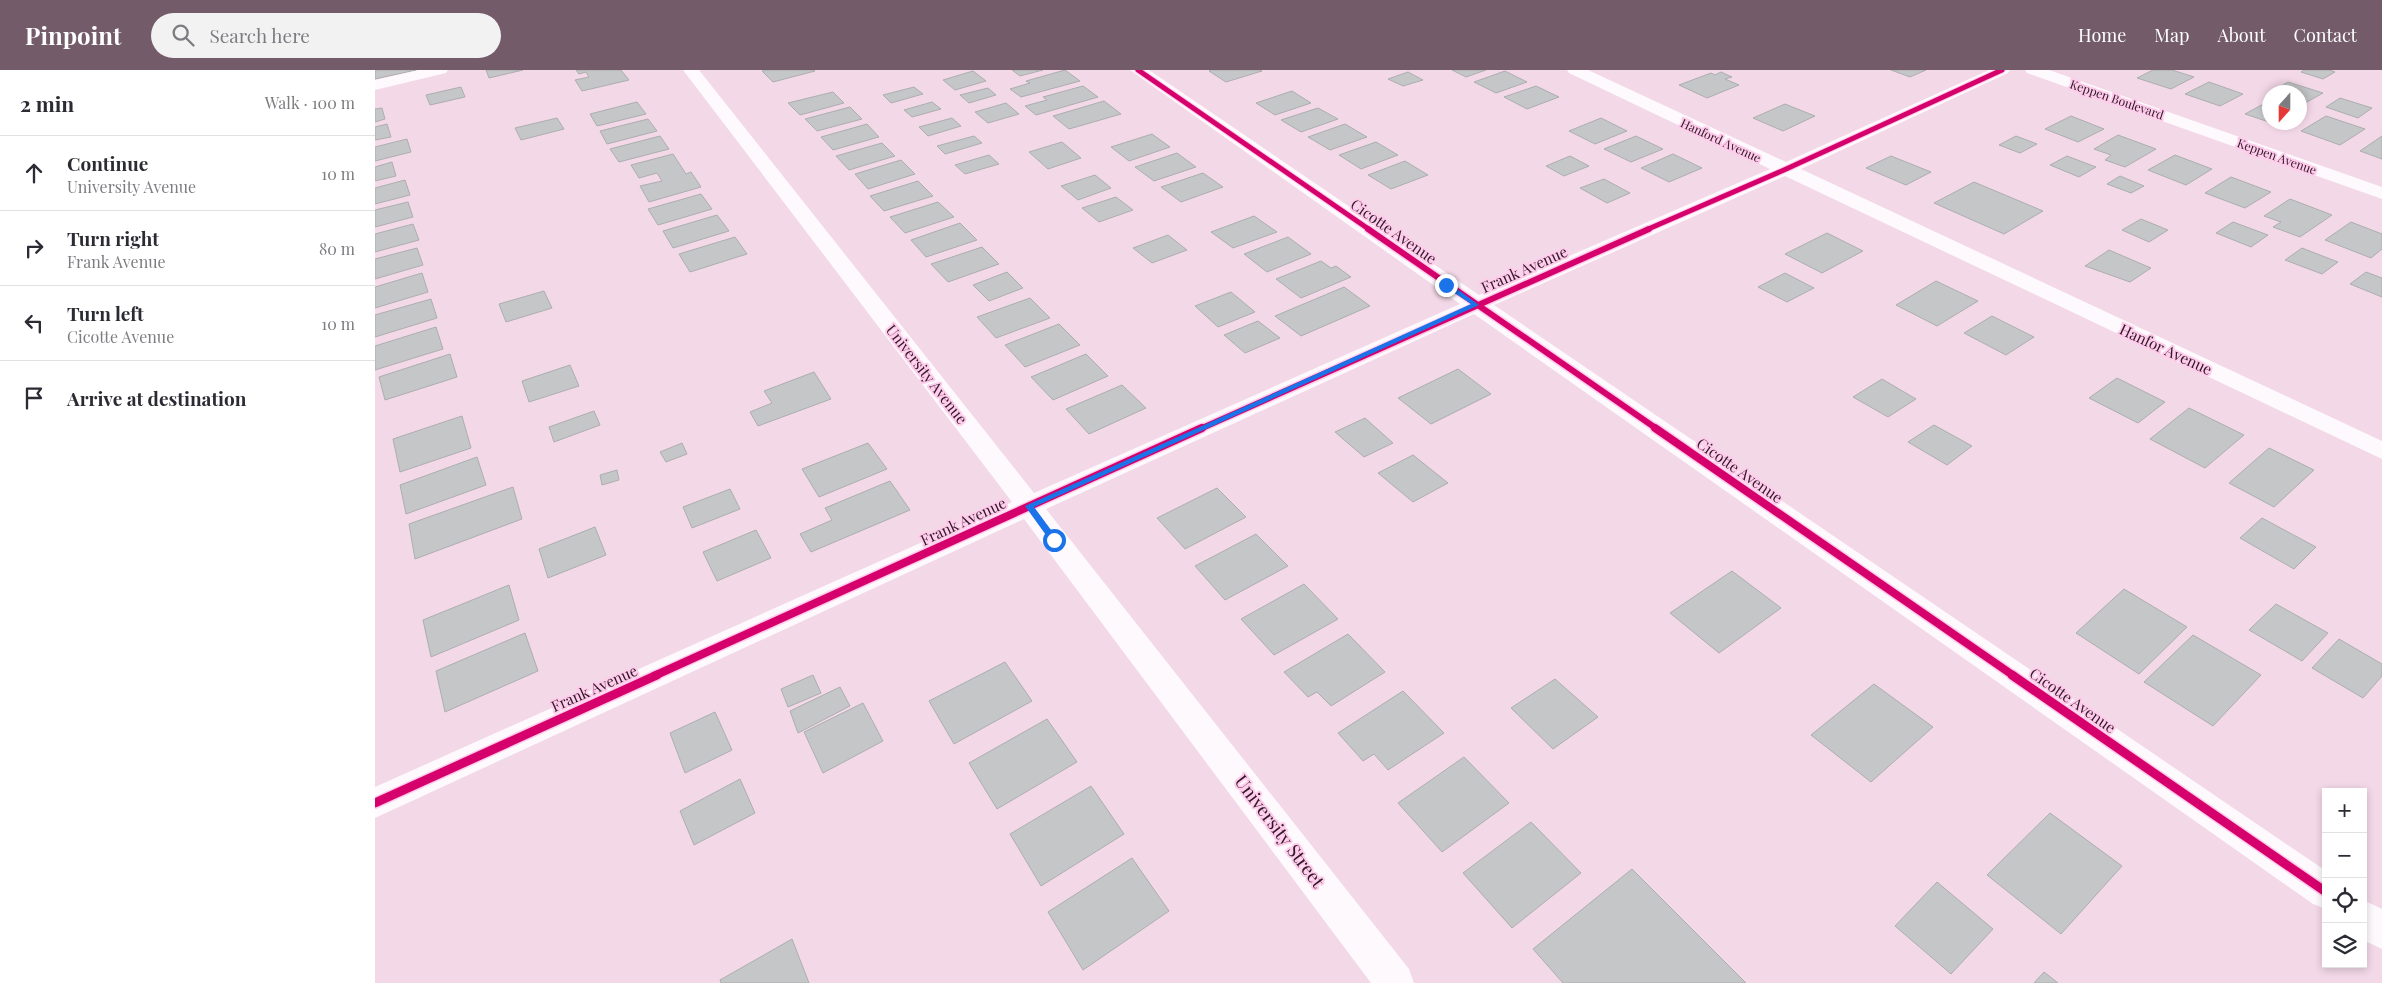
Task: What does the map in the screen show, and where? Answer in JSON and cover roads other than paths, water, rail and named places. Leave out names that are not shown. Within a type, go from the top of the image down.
[{"type":"street","points":[[375,85],[440,70]]},
{"type":"street","name":"University Avenue","points":[[691,70],[1029,506],[1165,678]]},
{"type":"street","name":"Cicotte Avenue","points":[[1138,70],[2322,889]]},
{"type":"street","name":"Hanford Avenue","points":[[1575,70],[1949,247]]},
{"type":"street","name":"Frank Avenue","points":[[375,803],[1029,506],[1475,305],[1784,170],[2001,70]]},
{"type":"street","name":"Keppen Boulevard","points":[[2033,70],[2172,119]]},
{"type":"street","name":"Keppen Avenue","points":[[2172,119],[2382,193]]},
{"type":"street","name":"Hanfor Avenue","points":[[1949,247],[2382,451]]},
{"type":"street","name":"University Street","points":[[1165,678],[1395,983]]},
{"type":"street","points":[[2367,921],[2382,931]]}]
